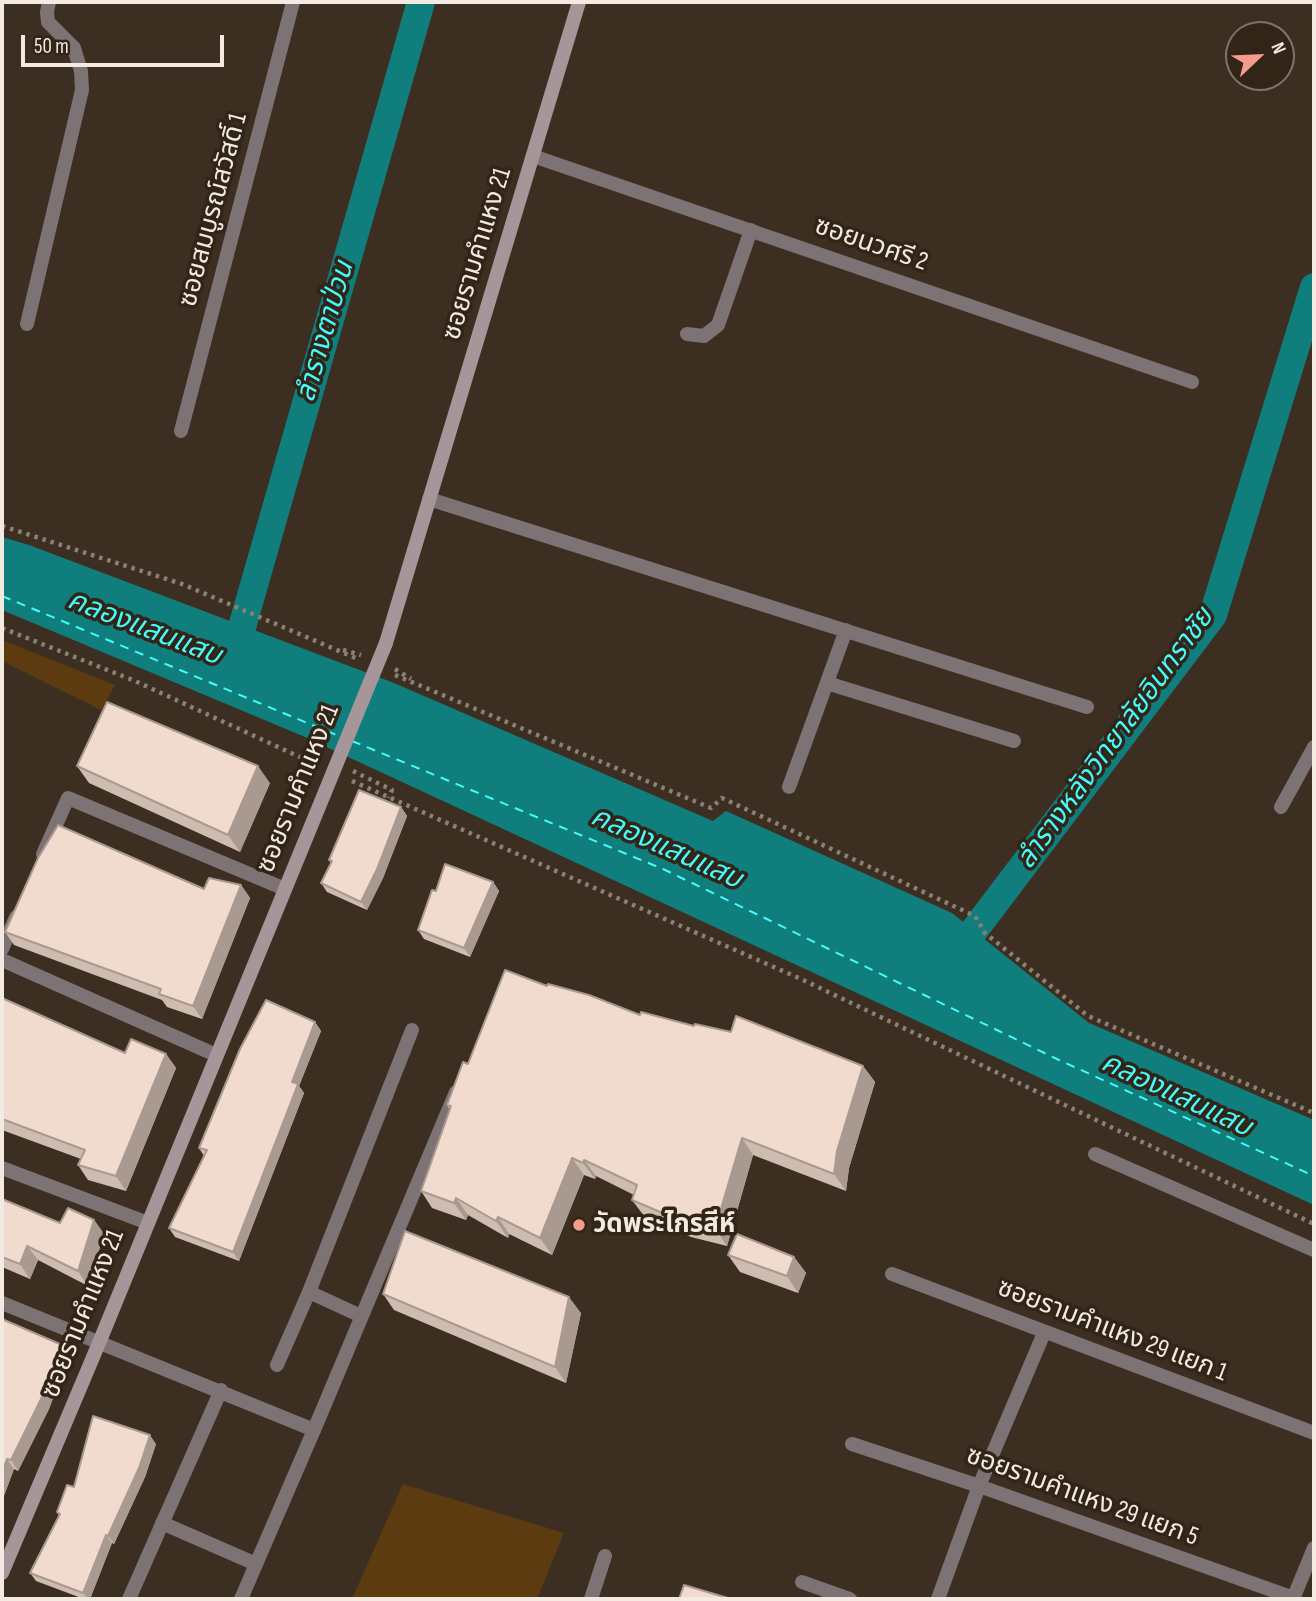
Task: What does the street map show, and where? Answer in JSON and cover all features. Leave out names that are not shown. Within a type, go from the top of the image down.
[{"type":"street","points":[[27,324],[82,90],[81,71],[74,48],[48,22],[49,2]]},
{"type":"street","name":"ซอยสมบูรณ์สวัสดิ์ 1","points":[[181,431],[293,2]]},
{"type":"street","name":"ซอยรามคำแหง 21","points":[[2,1573],[325,792],[330,765],[386,643],[579,2]]},
{"type":"street","name":"ซอยนวศรี 2","points":[[533,156],[1192,382]]},
{"type":"street","points":[[687,334],[704,336],[718,325],[751,230]]},
{"type":"street","points":[[429,499],[1087,707]]},
{"type":"street","points":[[789,786],[846,630]]},
{"type":"street","points":[[827,682],[1014,741]]},
{"type":"street","points":[[1281,807],[1314,747]]},
{"type":"street","points":[[35,874],[68,798],[285,889]]},
{"type":"street","points":[[2,949],[24,899]]},
{"type":"street","points":[[2,960],[216,1055]]},
{"type":"street","points":[[276,1365],[309,1292],[412,1030]]},
{"type":"street","points":[[241,1599],[464,1074]]},
{"type":"street","points":[[1095,1154],[1314,1250]]},
{"type":"street","points":[[2,1168],[148,1223]]},
{"type":"street","name":"ซอยรามคำแหง 29 แยก 1","points":[[892,1274],[1314,1433]]},
{"type":"street","points":[[309,1292],[361,1316]]},
{"type":"street","points":[[2,1303],[314,1430]]},
{"type":"street","points":[[937,1599],[979,1486],[1044,1333]]},
{"type":"street","points":[[129,1599],[221,1390]]},
{"type":"street","name":"ซอยรามคำแหง 29 แยก 5","points":[[852,1444],[979,1486],[1293,1599]]},
{"type":"street","points":[[162,1523],[256,1564]]},
{"type":"street","points":[[1293,1599],[1314,1548]]},
{"type":"street","points":[[591,1599],[606,1556]]},
{"type":"street","points":[[802,1582],[849,1599]]},
{"type":"path","points":[[2,526],[182,584],[364,662]]},
{"type":"path","points":[[2,628],[392,790],[389,798]]},
{"type":"path","points":[[325,646],[379,660],[427,688]]},
{"type":"path","points":[[389,672],[711,808],[722,798],[975,916],[985,933],[1088,1016],[1314,1113]]},
{"type":"path","points":[[344,778],[801,979],[1314,1224]]},
{"type":"shaded area","points":[[2,640],[115,685],[101,710],[2,661]]},
{"type":"shaded area","points":[[403,1484],[564,1533],[537,1599],[352,1599]]},
{"type":"water","name":"คลองแสนแสบ","points":[[2,537],[394,683],[713,821],[726,811],[952,913],[1089,1023],[1314,1120],[1314,1205],[305,737],[2,610]]},
{"type":"building","points":[[107,702],[258,766],[228,835],[77,766]]},
{"type":"building","points":[[359,790],[401,807],[361,902],[321,883]]},
{"type":"building","points":[[58,825],[204,889],[209,878],[241,885],[193,1006],[159,994],[161,989],[5,932],[38,858]]},
{"type":"building","points":[[445,864],[493,882],[464,948],[418,930],[432,890],[436,891]]},
{"type":"building","points":[[505,970],[547,986],[548,984],[589,995],[640,1015],[641,1012],[694,1026],[695,1024],[731,1032],[736,1016],[863,1066],[837,1151],[834,1174],[742,1138],[715,1229],[679,1220],[632,1200],[637,1185],[584,1160],[583,1163],[572,1158],[540,1238],[498,1217],[496,1221],[456,1198],[454,1203],[421,1191],[451,1106],[447,1105],[463,1062],[468,1064]]},
{"type":"building","points":[[2,998],[125,1053],[131,1039],[166,1054],[116,1176],[78,1165],[85,1150],[2,1119]]},
{"type":"building","points":[[266,1000],[315,1022],[292,1082],[298,1084],[233,1252],[169,1228],[207,1150],[199,1148],[240,1049]]},
{"type":"building","points":[[2,1199],[60,1223],[68,1208],[94,1220],[78,1271],[27,1246],[20,1264],[2,1257]]},
{"type":"building","points":[[405,1231],[569,1297],[555,1367],[383,1294]]},
{"type":"building","points":[[737,1234],[794,1257],[787,1276],[728,1255]]},
{"type":"building","points":[[2,1319],[62,1345],[41,1399],[11,1460],[7,1459],[2,1472]]},
{"type":"building","points":[[93,1416],[150,1435],[139,1468],[108,1536],[106,1535],[83,1593],[30,1573],[60,1514],[57,1512],[67,1485],[74,1487]]},
{"type":"building","points":[[684,1585],[731,1599],[679,1599]]},
{"type":"waterway","name":"ลำรางตาป่วน","points":[[232,662],[421,2]]},
{"type":"waterway","name":"ลำรางหลังวิทยาลัยอินทราชัย","points":[[951,961],[1213,615],[1314,287]]},
{"type":"ferry route","points":[[2,596],[341,737]]},
{"type":"ferry route","points":[[352,741],[663,869],[1059,1060],[1314,1176]]},
{"type":"place","name":"วัดพระไกรสีห์","points":[[579,1225]]}]
